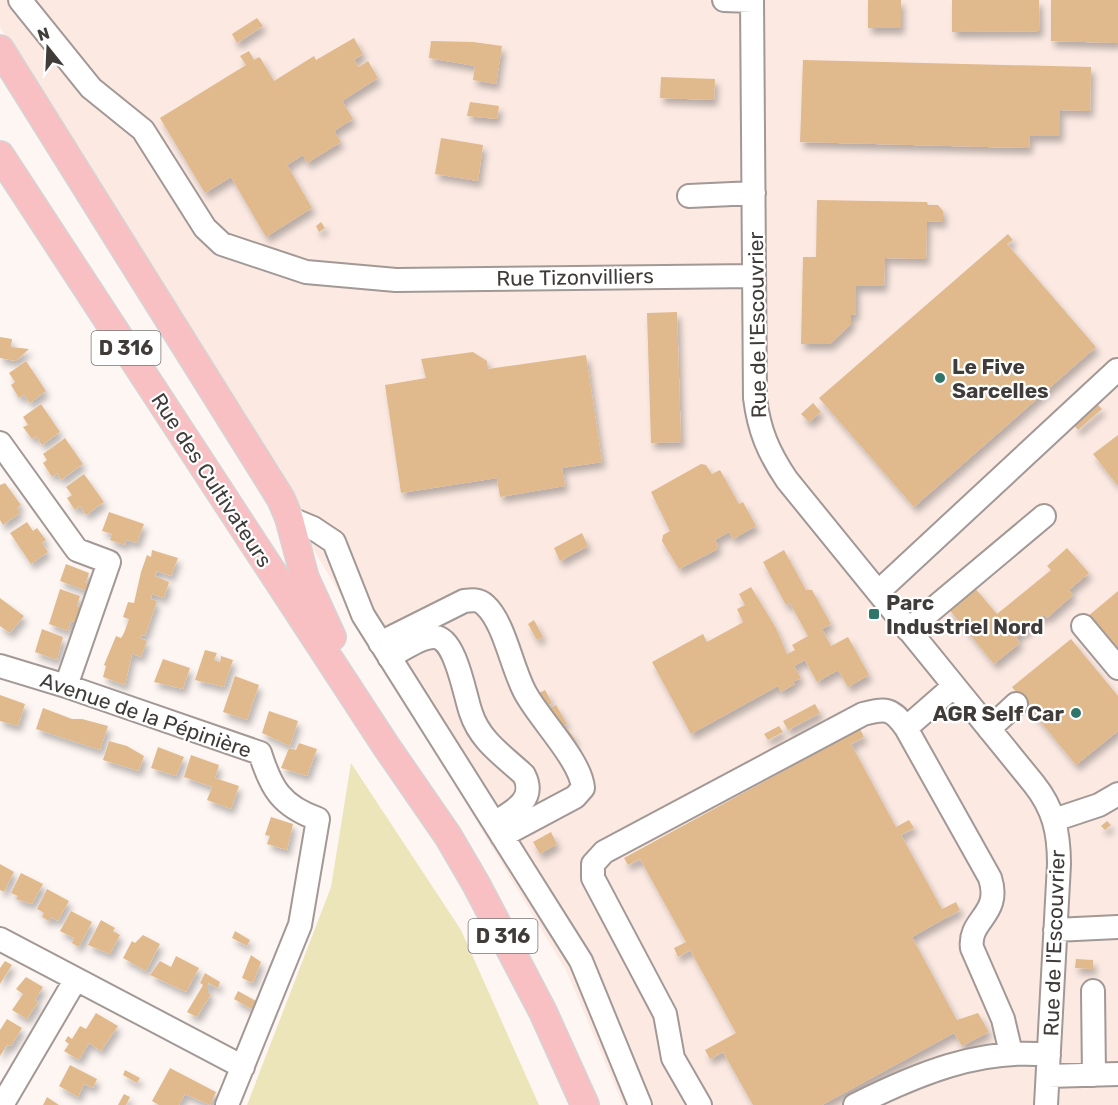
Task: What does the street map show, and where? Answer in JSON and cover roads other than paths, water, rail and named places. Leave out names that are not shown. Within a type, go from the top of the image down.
[{"type":"main road","points":[[0,49],[274,489],[289,518],[298,556],[313,600],[386,746]]},
{"type":"main road","name":"Rue des Cultivateurs","points":[[0,155],[405,776],[448,836],[476,884],[543,1012],[585,1105]]},
{"type":"main road","points":[[0,178],[252,542]]},
{"type":"main road","name":"Rue des Cultivateurs","points":[[405,776],[434,841],[515,992],[567,1105]]},
{"type":"street","name":"Rue Tizonvilliers","points":[[20,0],[91,88],[143,130],[205,228],[222,244],[306,272],[396,279],[754,276]]},
{"type":"street","points":[[724,0],[752,0]]},
{"type":"street","name":"Rue de l'Escouvrier","points":[[752,0],[755,398],[764,442],[787,480],[1045,798],[1054,820],[1059,854],[1046,1105]]},
{"type":"street","points":[[689,196],[754,193]]},
{"type":"street","points":[[878,592],[1117,370]]},
{"type":"street","points":[[0,443],[77,550],[109,562],[66,686]]},
{"type":"street","points":[[908,630],[1044,516]]},
{"type":"street","points":[[289,518],[313,528],[334,542],[363,615],[581,961],[640,1105]]},
{"type":"street","points":[[385,650],[464,601],[476,600],[486,606],[495,619],[525,693],[556,741],[577,764],[582,775],[583,788],[574,797],[498,830]]},
{"type":"street","points":[[1083,626],[1118,668]]},
{"type":"street","points":[[385,650],[435,637],[443,639],[451,650],[471,715],[495,750],[524,775],[528,782],[527,795],[522,806],[498,830]]},
{"type":"street","name":"Avenue de la Pépinière","points":[[0,666],[66,686],[260,753],[269,781],[282,800],[318,819],[300,925],[227,1105]]},
{"type":"street","points":[[906,728],[954,686]]},
{"type":"street","points":[[989,729],[1016,704]]},
{"type":"street","points":[[700,1105],[672,1059],[665,1014],[593,878],[593,864],[604,852],[863,714],[883,709],[897,715],[906,728],[990,878],[994,891],[993,902],[970,937],[972,948],[1004,1019],[1011,1053]]},
{"type":"street","points":[[1054,820],[1098,805],[1118,794]]},
{"type":"street","points":[[1055,930],[1118,927]]},
{"type":"street","points":[[0,939],[243,1067]]},
{"type":"street","points":[[2,1105],[76,979]]},
{"type":"street","points":[[1094,991],[1094,1075]]},
{"type":"street","points":[[855,1105],[890,1087],[975,1057],[1011,1053],[1048,1066],[1094,1075],[1118,1074]]},
{"type":"place","name":"Le Five Sarcelles","points":[[940,378]]},
{"type":"place","name":"Parc Industriel Nord","points":[[874,614]]},
{"type":"place","name":"AGR Self Car","points":[[1076,713]]}]
